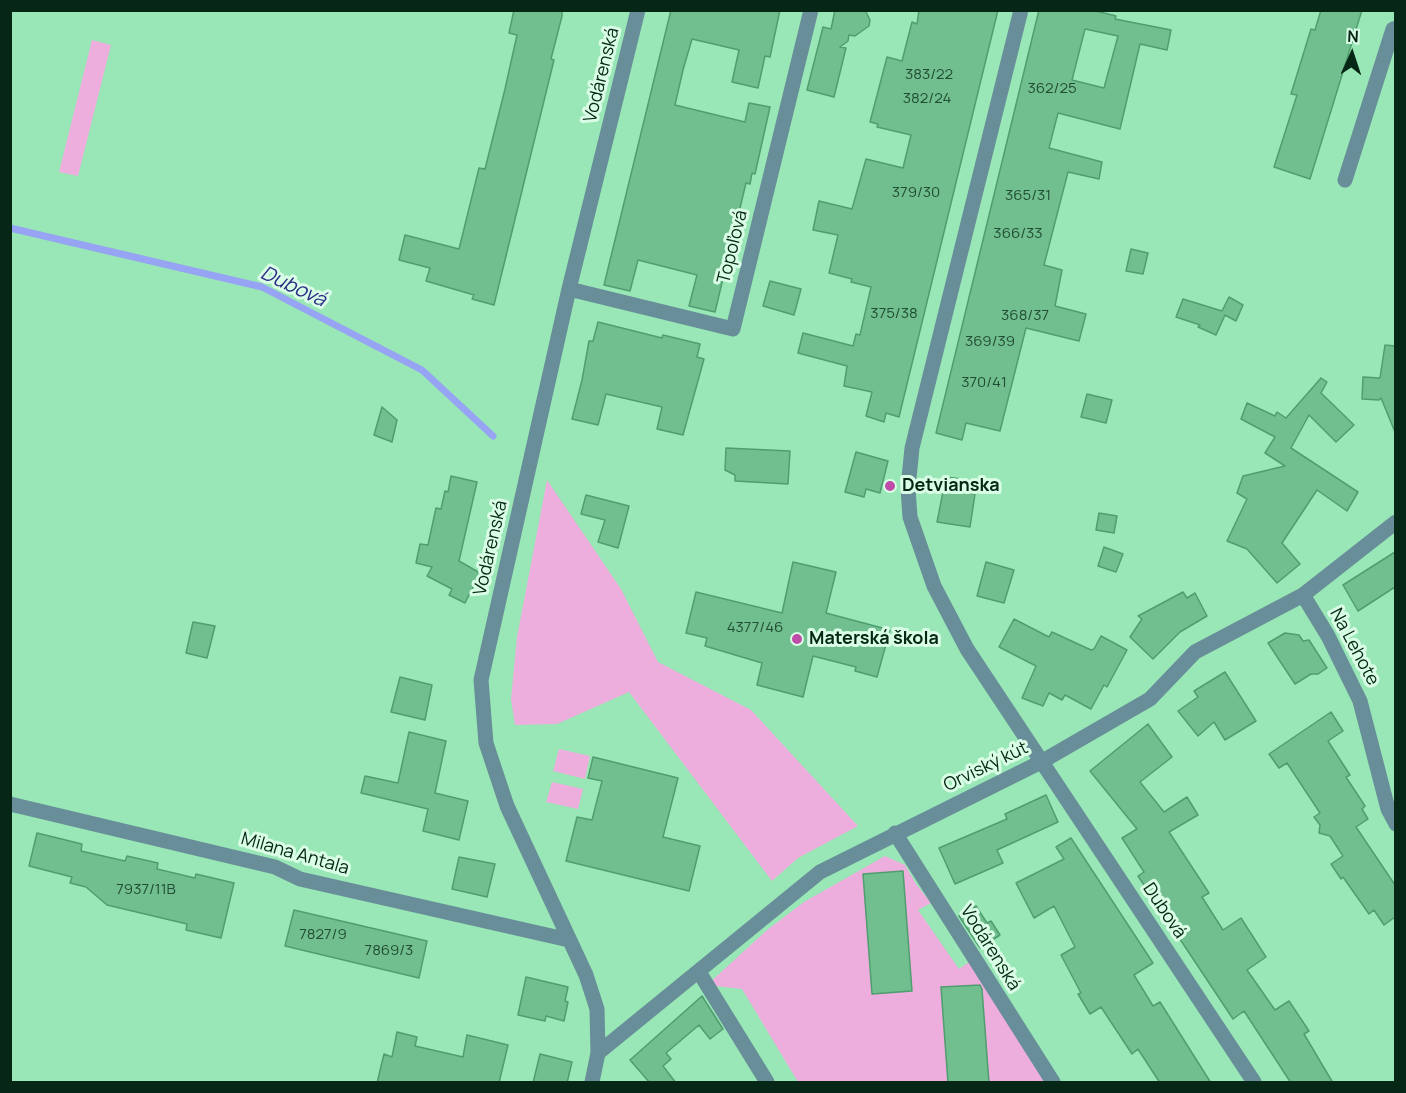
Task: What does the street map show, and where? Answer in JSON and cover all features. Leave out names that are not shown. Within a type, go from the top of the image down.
[{"type":"street","name":"Vodárenská","points":[[592,1083],[598,1053],[597,1009],[586,975],[507,806],[486,743],[481,680],[569,289],[638,10]]},
{"type":"street","name":"Topoľová","points":[[569,289],[733,329],[811,10]]},
{"type":"street","points":[[1021,10],[912,448],[908,488],[910,517],[934,586],[967,649],[1041,762]]},
{"type":"street","points":[[1345,180],[1395,28]]},
{"type":"street","name":"Orviský kút","points":[[598,1053],[820,872],[1041,762],[1150,699],[1195,652],[1303,595],[1395,522]]},
{"type":"street","name":"Na Lehote","points":[[1303,595],[1328,636],[1360,701],[1388,809],[1395,824]]},
{"type":"street","name":"Dubová","points":[[1041,762],[1254,1083]]},
{"type":"street","name":"Milana Antala","points":[[10,804],[275,867],[300,879],[569,940]]},
{"type":"street","name":"Vodárenská","points":[[895,833],[1053,1083]]},
{"type":"street","points":[[699,972],[767,1083]]},
{"type":"shaded area","points":[[92,40],[111,45],[78,176],[59,172]]},
{"type":"shaded area","points":[[547,480],[621,589],[658,662],[751,710],[858,826],[798,858],[772,881],[629,692],[557,724],[515,725],[511,699],[517,637]]},
{"type":"shaded area","points":[[559,749],[590,756],[585,779],[553,771]]},
{"type":"shaded area","points":[[552,782],[583,789],[578,809],[546,802]]},
{"type":"shaded area","points":[[885,856],[905,865],[931,903],[918,910],[959,969],[972,960],[992,988],[1044,1082],[798,1082],[742,989],[707,985],[767,930],[804,902]]},
{"type":"building","points":[[514,10],[562,10],[562,16],[551,59],[554,60],[494,305],[472,299],[474,295],[426,281],[430,268],[399,260],[405,235],[459,249],[479,168],[485,169],[505,89],[517,35],[509,33]]},
{"type":"building","points":[[671,10],[780,10],[770,57],[765,56],[758,88],[732,82],[739,50],[692,39],[675,105],[745,122],[749,103],[770,107],[755,174],[752,173],[750,184],[746,183],[715,312],[689,306],[697,275],[638,260],[630,291],[604,285]]},
{"type":"building","points":[[835,10],[865,10],[870,20],[869,26],[855,36],[849,35],[848,41],[840,47],[846,48],[834,97],[807,90],[823,27],[831,29]]},
{"type":"building","points":[[919,10],[998,10],[899,417],[886,413],[884,422],[866,416],[872,392],[844,386],[847,366],[798,353],[803,333],[853,346],[856,334],[860,335],[871,287],[829,273],[838,235],[813,230],[819,201],[852,209],[866,159],[903,168],[911,135],[877,127],[878,124],[870,122],[887,57],[902,61],[912,22],[917,24]]},
{"type":"building","points":[[1039,10],[1092,10],[1116,16],[1115,19],[1171,30],[1167,50],[1140,44],[1120,129],[1058,113],[1049,148],[1102,162],[1099,179],[1068,172],[1044,265],[1062,270],[1055,306],[1086,314],[1079,341],[1026,328],[1000,431],[966,423],[962,440],[936,433]],"holes":[[[1085,29],[1118,36],[1104,88],[1072,80]]]},
{"type":"building","points":[[1321,10],[1362,10],[1310,179],[1274,167],[1297,95],[1291,94],[1311,29],[1315,30]]},
{"type":"building","points":[[1131,249],[1148,253],[1143,274],[1126,271]]},
{"type":"building","points":[[770,281],[801,289],[794,315],[763,306]]},
{"type":"building","points":[[1229,297],[1243,305],[1236,321],[1225,315],[1216,335],[1198,327],[1200,325],[1176,317],[1183,299],[1222,311]]},
{"type":"building","points":[[598,322],[662,338],[663,335],[700,344],[697,357],[704,359],[683,435],[657,429],[662,407],[606,394],[598,425],[572,419],[589,341],[593,341]]},
{"type":"building","points":[[1385,345],[1395,346],[1395,432],[1381,398],[1379,400],[1362,399],[1363,377],[1380,378]]},
{"type":"building","points":[[1321,378],[1327,382],[1321,393],[1354,425],[1336,442],[1309,415],[1291,448],[1358,492],[1347,511],[1317,490],[1282,543],[1300,564],[1277,583],[1247,549],[1227,541],[1247,499],[1237,493],[1243,476],[1285,466],[1265,453],[1275,437],[1241,419],[1247,403],[1275,416],[1277,412],[1286,418]]},
{"type":"building","points":[[1087,394],[1112,400],[1106,423],[1081,417]]},
{"type":"building","points":[[382,407],[397,420],[392,442],[374,435]]},
{"type":"building","points":[[726,448],[790,451],[788,484],[735,481],[735,475],[725,470]]},
{"type":"building","points":[[856,452],[888,461],[880,493],[866,489],[864,497],[845,492]]},
{"type":"building","points":[[451,476],[477,482],[459,561],[480,573],[465,603],[449,595],[452,589],[427,576],[432,567],[416,563],[420,544],[428,545],[436,508],[441,509]]},
{"type":"building","points":[[946,477],[970,480],[970,493],[975,494],[970,527],[937,522]]},
{"type":"building","points":[[586,495],[629,506],[618,548],[598,542],[605,520],[581,514]]},
{"type":"building","points":[[1099,513],[1117,516],[1114,533],[1096,530]]},
{"type":"building","points":[[1104,547],[1123,554],[1116,572],[1098,566]]},
{"type":"building","points":[[1395,552],[1395,587],[1358,611],[1343,585]]},
{"type":"building","points":[[793,562],[836,572],[826,613],[890,630],[877,677],[855,671],[856,667],[813,656],[803,697],[757,685],[762,663],[705,646],[707,638],[686,633],[696,592],[782,613]]},
{"type":"building","points":[[986,562],[1014,570],[1004,603],[977,596]]},
{"type":"building","points":[[1183,592],[1187,598],[1195,593],[1207,616],[1180,632],[1153,659],[1130,637],[1142,619],[1138,616]]},
{"type":"building","points":[[1014,619],[1049,637],[1052,632],[1091,650],[1094,649],[1101,636],[1127,650],[1107,687],[1104,685],[1091,709],[1065,695],[1062,700],[1049,693],[1043,706],[1022,698],[1036,666],[999,647]]},
{"type":"building","points":[[193,622],[215,626],[207,658],[186,653]]},
{"type":"building","points":[[1285,633],[1299,635],[1303,641],[1309,640],[1327,668],[1295,684],[1268,643]]},
{"type":"building","points":[[1225,672],[1256,721],[1225,740],[1214,722],[1198,736],[1178,711],[1198,697],[1194,691]]},
{"type":"building","points":[[400,677],[432,685],[425,720],[391,712]]},
{"type":"building","points":[[1331,712],[1343,731],[1328,741],[1350,775],[1346,777],[1365,806],[1362,809],[1368,819],[1356,827],[1395,885],[1395,917],[1384,925],[1374,910],[1369,914],[1343,877],[1341,879],[1331,864],[1343,856],[1330,836],[1319,833],[1320,825],[1314,817],[1320,813],[1287,763],[1279,768],[1269,754]]},
{"type":"building","points":[[1148,724],[1172,757],[1140,782],[1164,812],[1187,797],[1198,815],[1169,832],[1209,893],[1202,897],[1223,930],[1241,918],[1266,957],[1247,970],[1275,1010],[1289,1001],[1309,1031],[1304,1034],[1333,1083],[1291,1083],[1244,1011],[1233,1019],[1138,876],[1144,872],[1122,838],[1137,829],[1090,771]]},
{"type":"building","points":[[409,732],[446,741],[435,793],[468,801],[459,840],[423,831],[428,809],[361,793],[365,776],[398,783]]},
{"type":"building","points":[[593,757],[678,778],[663,837],[700,846],[689,891],[566,861],[577,817],[592,820],[602,781],[588,778]]},
{"type":"building","points":[[1046,795],[1058,822],[997,850],[1003,863],[955,884],[939,848],[1007,819],[1005,814]]},
{"type":"building","points":[[37,833],[82,844],[81,851],[125,861],[127,856],[158,863],[157,869],[195,878],[196,874],[234,883],[221,938],[186,930],[187,924],[107,905],[86,887],[70,883],[72,877],[29,866]]},
{"type":"building","points":[[1071,838],[1153,963],[1134,975],[1153,1006],[1160,1002],[1211,1083],[1160,1083],[1138,1049],[1132,1054],[1101,1007],[1090,1014],[1078,994],[1081,993],[1061,955],[1075,947],[1054,906],[1034,918],[1016,883],[1064,859],[1056,847]]},
{"type":"building","points":[[459,857],[495,864],[487,897],[452,889]]},
{"type":"building","points":[[903,871],[912,991],[872,994],[863,874]]},
{"type":"building","points":[[976,906],[987,923],[991,921],[1000,935],[980,948],[959,916]]},
{"type":"building","points":[[294,910],[427,941],[419,978],[285,946]]},
{"type":"building","points":[[526,977],[568,987],[564,1021],[546,1016],[545,1021],[518,1015]]},
{"type":"building","points":[[980,985],[989,1083],[948,1083],[941,987]]},
{"type":"building","points":[[702,996],[723,1029],[710,1039],[699,1025],[666,1053],[671,1059],[663,1066],[676,1083],[650,1083],[630,1060]]},
{"type":"building","points":[[397,1032],[417,1037],[415,1046],[463,1057],[467,1035],[508,1045],[499,1083],[377,1083],[384,1054],[392,1057]]},
{"type":"building","points":[[540,1054],[572,1062],[567,1083],[533,1083]]},
{"type":"waterway","name":"Dubová","points":[[10,228],[262,287],[422,370],[493,436]]},
{"type":"place","name":"Detvianska","points":[[890,486]]},
{"type":"place","name":"Materská škola","points":[[797,639]]}]
